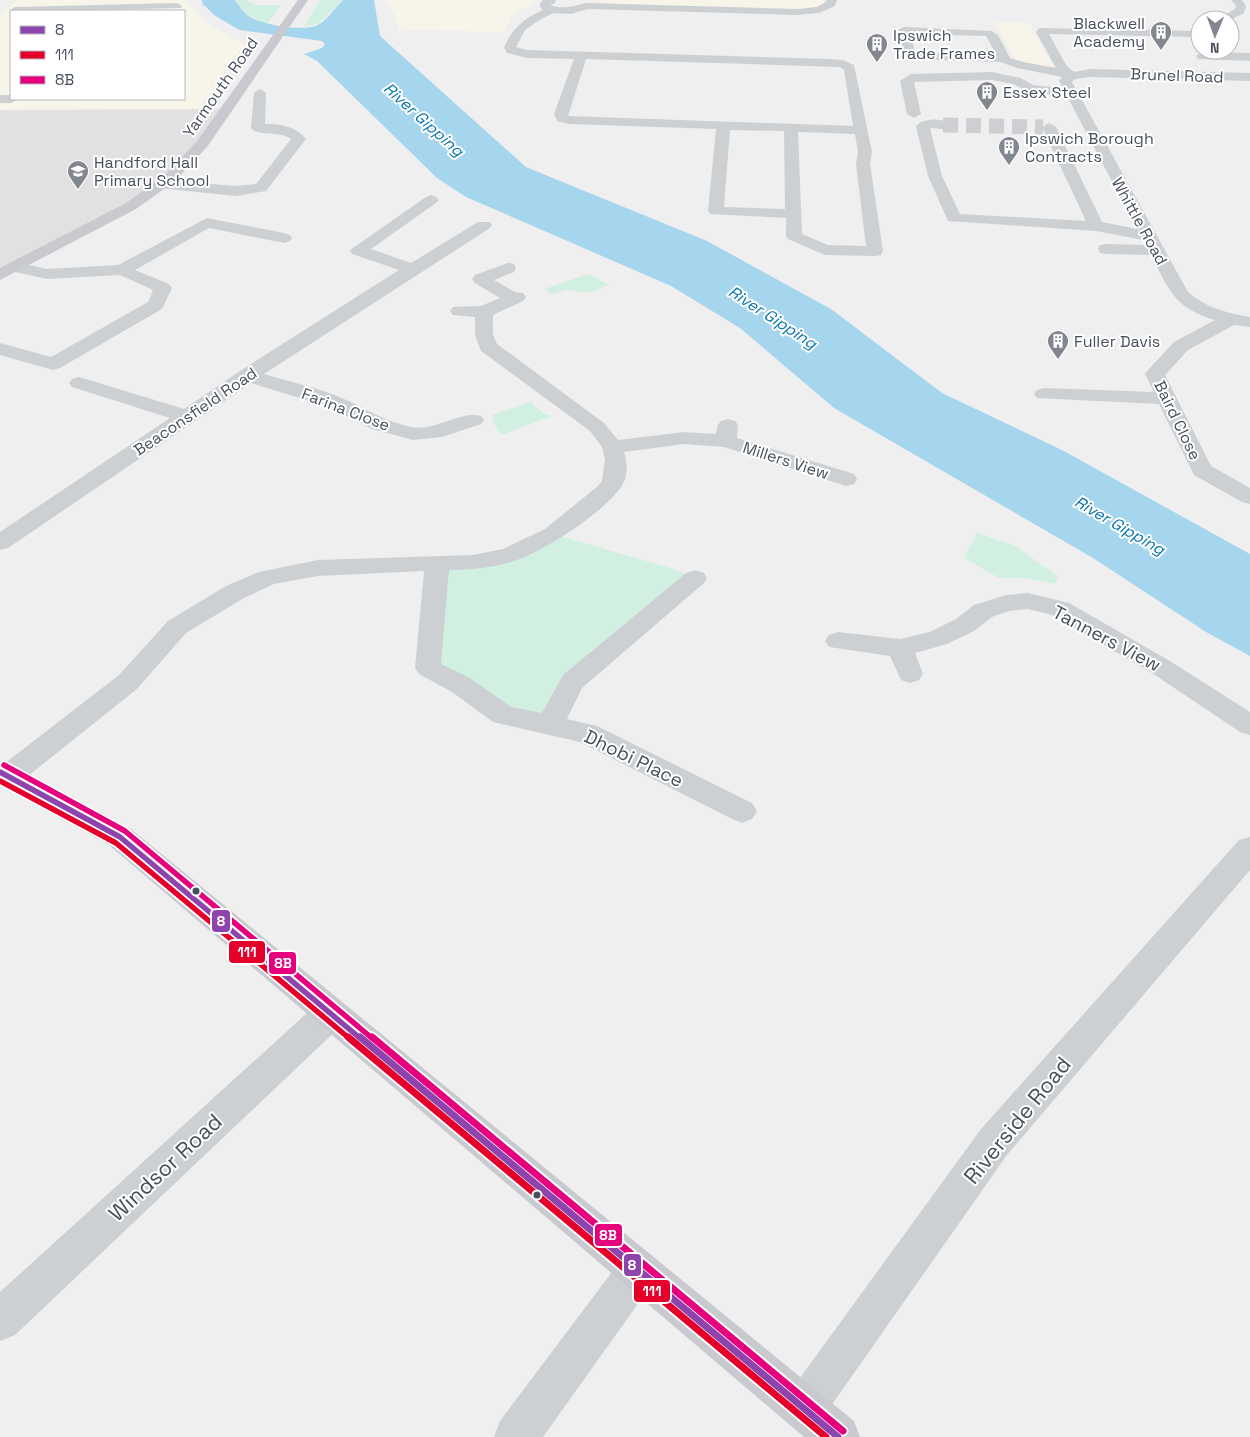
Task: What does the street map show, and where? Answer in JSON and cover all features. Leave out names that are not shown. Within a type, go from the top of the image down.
[{"type":"main road","name":"Yarmouth Road","points":[[0,275],[131,206],[163,185],[202,144],[303,0]]},
{"type":"main road","points":[[4,774],[120,837],[838,1437]]},
{"type":"street","points":[[16,10],[25,0]]},
{"type":"street","points":[[787,0],[791,5],[804,12]]},
{"type":"street","points":[[791,128],[794,236],[825,250],[875,252],[863,164],[865,152],[850,68],[843,64],[522,54],[510,49],[514,36],[521,26],[553,5],[574,10],[582,3],[804,12],[826,7],[831,4],[832,0]]},
{"type":"street","points":[[63,10],[152,3],[177,6]]},
{"type":"street","points":[[1002,58],[992,35],[988,33],[903,27],[911,59],[1002,58],[1021,66],[1054,70],[1072,76]]},
{"type":"street","points":[[1072,76],[1061,68],[1042,32],[1043,30],[1190,33]]},
{"type":"street","points":[[581,56],[561,114],[565,119],[575,121],[861,130]]},
{"type":"street","points":[[1165,74],[1190,73],[1202,69],[1205,65],[1203,60]]},
{"type":"street","points":[[1209,60],[1222,68],[1250,76]]},
{"type":"street","name":"Brunel Road","points":[[1072,76],[1104,72],[1250,76]]},
{"type":"street","points":[[914,114],[906,82],[911,78],[987,76],[1017,81],[1030,88],[1070,93],[1065,81],[1072,76]]},
{"type":"street","points":[[1030,88],[1037,103]]},
{"type":"street","points":[[163,185],[236,191],[261,188],[299,139],[293,132],[279,128],[258,128],[260,93]]},
{"type":"street","name":"Whittle Road","points":[[1070,93],[1152,243],[1185,299],[1202,310],[1240,320]]},
{"type":"street","points":[[943,125],[926,124],[923,126],[935,176],[954,218],[1096,226],[1152,243]]},
{"type":"street","points":[[723,126],[716,211],[794,214]]},
{"type":"street","points":[[1089,128],[1046,127],[1096,226]]},
{"type":"street","points":[[411,269],[358,250],[431,200]]},
{"type":"street","points":[[17,267],[47,274],[122,270],[207,223],[284,238]]},
{"type":"street","name":"Beaconsfield Road","points":[[0,543],[247,375],[411,269],[484,226]]},
{"type":"street","points":[[1106,249],[1152,243]]},
{"type":"street","points":[[459,311],[484,312],[515,298],[481,279],[508,268]]},
{"type":"street","points":[[0,349],[53,364],[156,305],[163,288],[122,270]]},
{"type":"street","points":[[4,774],[128,682],[177,627],[235,592],[268,577],[318,568],[437,565],[473,562],[509,555],[553,534],[606,491],[616,470],[616,460],[612,447],[597,427],[488,347],[484,335],[484,312]]},
{"type":"street","name":"Baird Close","points":[[1240,320],[1199,336],[1181,346],[1155,374],[1202,470],[1250,497]]},
{"type":"street","points":[[1199,336],[1234,339]]},
{"type":"street","name":"Farina Close","points":[[247,375],[336,403],[410,441],[474,420]]},
{"type":"street","points":[[79,384],[187,417]]},
{"type":"street","points":[[1044,394],[1167,398]]},
{"type":"street","name":"Millers View","points":[[612,447],[727,433],[846,479]]},
{"type":"street","name":"Dhobi Place","points":[[437,565],[428,668],[461,685],[503,716],[587,732],[742,811]]},
{"type":"street","points":[[549,726],[572,682],[695,578]]},
{"type":"street","name":"Tanners View","points":[[838,641],[900,648],[938,638],[965,625],[983,611],[1006,603],[1028,601],[1060,609],[1161,667],[1250,725]]},
{"type":"street","points":[[900,648],[910,674]]},
{"type":"street","name":"Riverside Road","points":[[804,1408],[994,1142],[1250,849]]},
{"type":"street","name":"Windsor Road","points":[[0,1320],[330,1014]]},
{"type":"street","points":[[516,1437],[638,1270]]},
{"type":"shaded area","points":[[17,0],[185,0],[206,22],[244,45],[199,110],[0,110],[0,15]]},
{"type":"shaded area","points":[[384,0],[538,0],[513,14],[504,31],[497,32],[399,29],[395,15]]},
{"type":"shaded area","points":[[593,0],[825,0],[823,4],[803,9],[639,6]]},
{"type":"shaded area","points":[[995,22],[1029,23],[1053,67],[1027,64],[1015,59]]},
{"type":"shaded area","name":"Handford Hall Primary School","points":[[225,109],[170,178],[0,275],[0,110]]},
{"type":"green space","points":[[234,0],[246,0],[256,5],[281,5],[267,24],[246,14]]},
{"type":"green space","points":[[321,0],[343,0],[318,24],[304,26]]},
{"type":"green space","points":[[588,274],[609,285],[587,293],[568,290],[552,294],[544,289]]},
{"type":"green space","points":[[532,401],[532,404],[545,414],[552,416],[501,435],[494,424],[492,415]]},
{"type":"green space","points":[[977,533],[1016,546],[1058,577],[1055,584],[1023,578],[999,578],[964,558]]},
{"type":"green space","points":[[553,534],[674,569],[695,578],[572,682],[549,726],[428,668],[437,565],[473,562]]},
{"type":"water","name":"River Gipping","points":[[202,0],[234,0],[253,19],[292,28],[302,28],[321,23],[343,0],[374,0],[380,36],[526,167],[707,241],[831,309],[942,393],[1062,450],[1250,554],[1250,656],[1206,632],[1093,558],[834,408],[740,328],[671,286],[466,197],[437,178],[317,61],[304,54],[322,48],[325,44],[322,41],[239,30],[214,15],[204,5],[201,6],[203,4]]},
{"type":"tunnel","points":[[943,125],[1043,127]]},
{"type":"transit line","name":"8B","points":[[4,765],[125,831],[843,1431]]},
{"type":"transit line","name":"8","points":[[0,772],[120,837],[838,1437]]},
{"type":"transit line","name":"111","points":[[0,781],[116,843],[826,1437]]},
{"type":"place","name":"Blackwell Academy","points":[[1161,51]]},
{"type":"place","name":"Ipswich Trade Frames","points":[[877,63]]},
{"type":"place","name":"Essex Steel","points":[[987,111]]},
{"type":"place","name":"Ipswich Borough Contracts","points":[[1009,166]]},
{"type":"place","name":"Handford Hall Primary School","points":[[78,190]]},
{"type":"place","name":"Fuller Davis","points":[[1058,360]]}]
